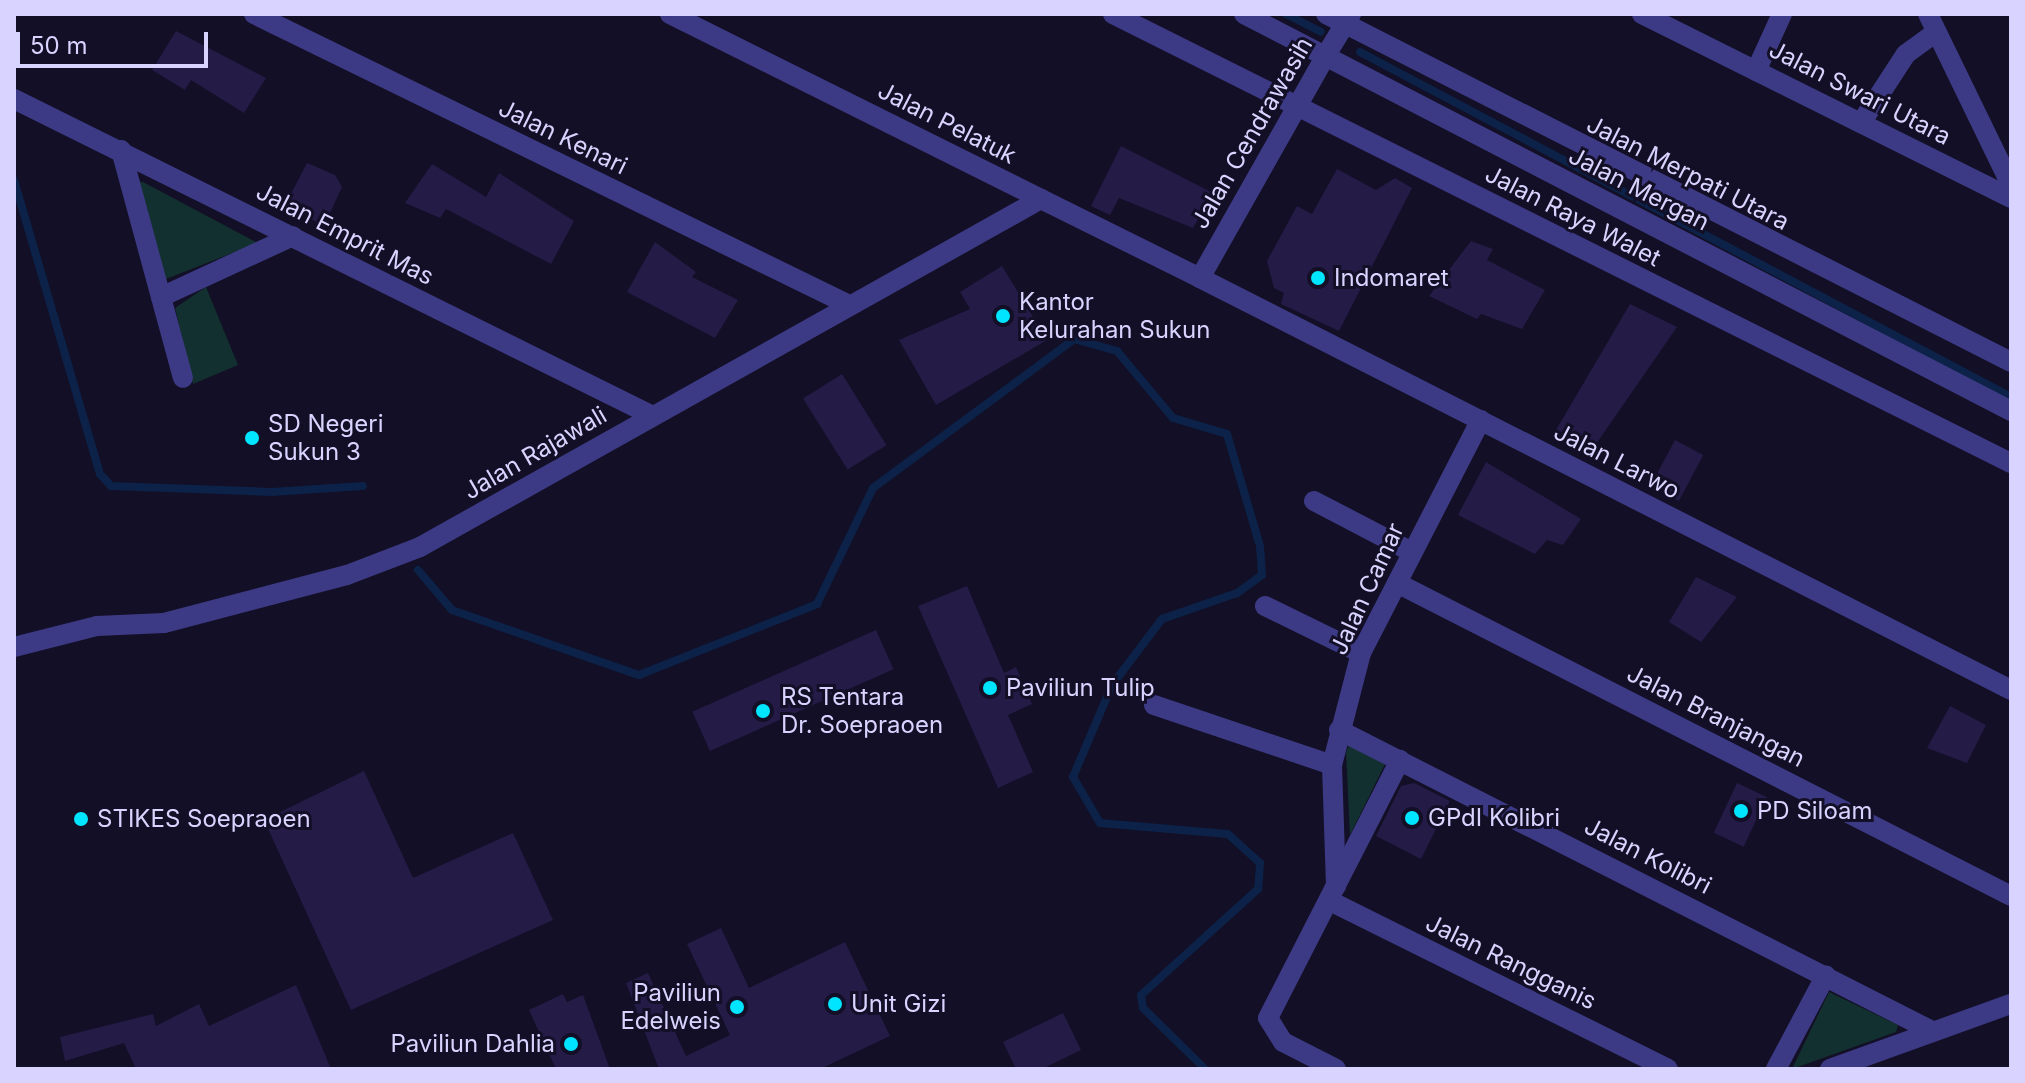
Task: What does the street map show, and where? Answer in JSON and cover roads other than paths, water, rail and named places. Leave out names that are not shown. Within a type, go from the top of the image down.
[{"type":"street","name":"Jalan Kenari","points":[[254,14],[849,305]]},
{"type":"street","name":"Jalan Pelatuk","points":[[670,14],[1200,278]]},
{"type":"street","name":"Jalan Raya Walet","points":[[1113,14],[2011,463]]},
{"type":"street","name":"Jalan Mergan","points":[[1244,14],[2011,411]]},
{"type":"street","name":"Jalan Merpati Utara","points":[[1326,14],[1348,19],[2011,362]]},
{"type":"street","name":"Jalan Swari Utara","points":[[1643,14],[2011,198]]},
{"type":"street","points":[[1756,71],[1782,14]]},
{"type":"street","name":"Jalan Cendrawasih","points":[[1200,278],[1348,19]]},
{"type":"street","points":[[1861,123],[1906,54],[1932,23],[2011,185]]},
{"type":"street","name":"Jalan Emprit Mas","points":[[14,99],[653,416]]},
{"type":"street","points":[[121,150],[183,378]]},
{"type":"street","name":"Jalan Rajawali","points":[[14,647],[97,626],[164,623],[347,575],[426,544],[1041,199]]},
{"type":"street","points":[[161,297],[293,236]]},
{"type":"street","name":"Jalan Larwo","points":[[1200,278],[2011,690]]},
{"type":"street","name":"Jalan Camar","points":[[1333,894],[1332,765],[1361,653],[1481,420]]},
{"type":"street","points":[[1314,501],[1412,552]]},
{"type":"street","name":"Jalan Branjangan","points":[[1397,583],[2011,896]]},
{"type":"street","points":[[1265,606],[1361,653]]},
{"type":"street","points":[[1154,705],[1332,765]]},
{"type":"street","name":"Jalan Kolibri","points":[[1339,730],[1932,1031]]},
{"type":"street","points":[[1336,1069],[1283,1042],[1268,1018],[1400,760]]},
{"type":"street","name":"Jalan Rangganis","points":[[1333,894],[1668,1069]]},
{"type":"street","points":[[1776,1069],[1826,975]]},
{"type":"street","points":[[1830,1069],[2011,1004]]},
{"type":"waterway","points":[[1286,14],[1321,32]]},
{"type":"waterway","points":[[1360,52],[2011,397]]},
{"type":"waterway","points":[[14,180],[100,474],[111,486],[272,492],[363,486]]},
{"type":"waterway","points":[[418,570],[452,610],[639,675],[817,604],[873,488],[1074,339],[1117,351],[1173,418],[1227,434],[1260,546],[1262,575],[1237,593],[1162,619],[1112,685],[1073,777],[1100,823],[1228,834],[1260,863],[1258,889],[1141,995],[1143,1008],[1205,1069]]},
{"type":"place","name":"Indomaret","points":[[1318,278]]},
{"type":"place","name":"Kantor Kelurahan Sukun","points":[[1003,316]]},
{"type":"place","name":"SD Negeri Sukun 3","points":[[252,438]]},
{"type":"place","name":"Paviliun Tulip","points":[[990,688]]},
{"type":"place","name":"RS Tentara Dr. Soepraoen","points":[[763,711]]},
{"type":"place","name":"PD Siloam","points":[[1741,811]]},
{"type":"place","name":"GPdI Kolibri","points":[[1412,818]]},
{"type":"place","name":"STIKES Soepraoen","points":[[81,819]]},
{"type":"place","name":"Unit Gizi","points":[[835,1004]]},
{"type":"place","name":"Paviliun Edelweis","points":[[737,1007]]},
{"type":"place","name":"Paviliun Dahlia","points":[[571,1044]]}]
